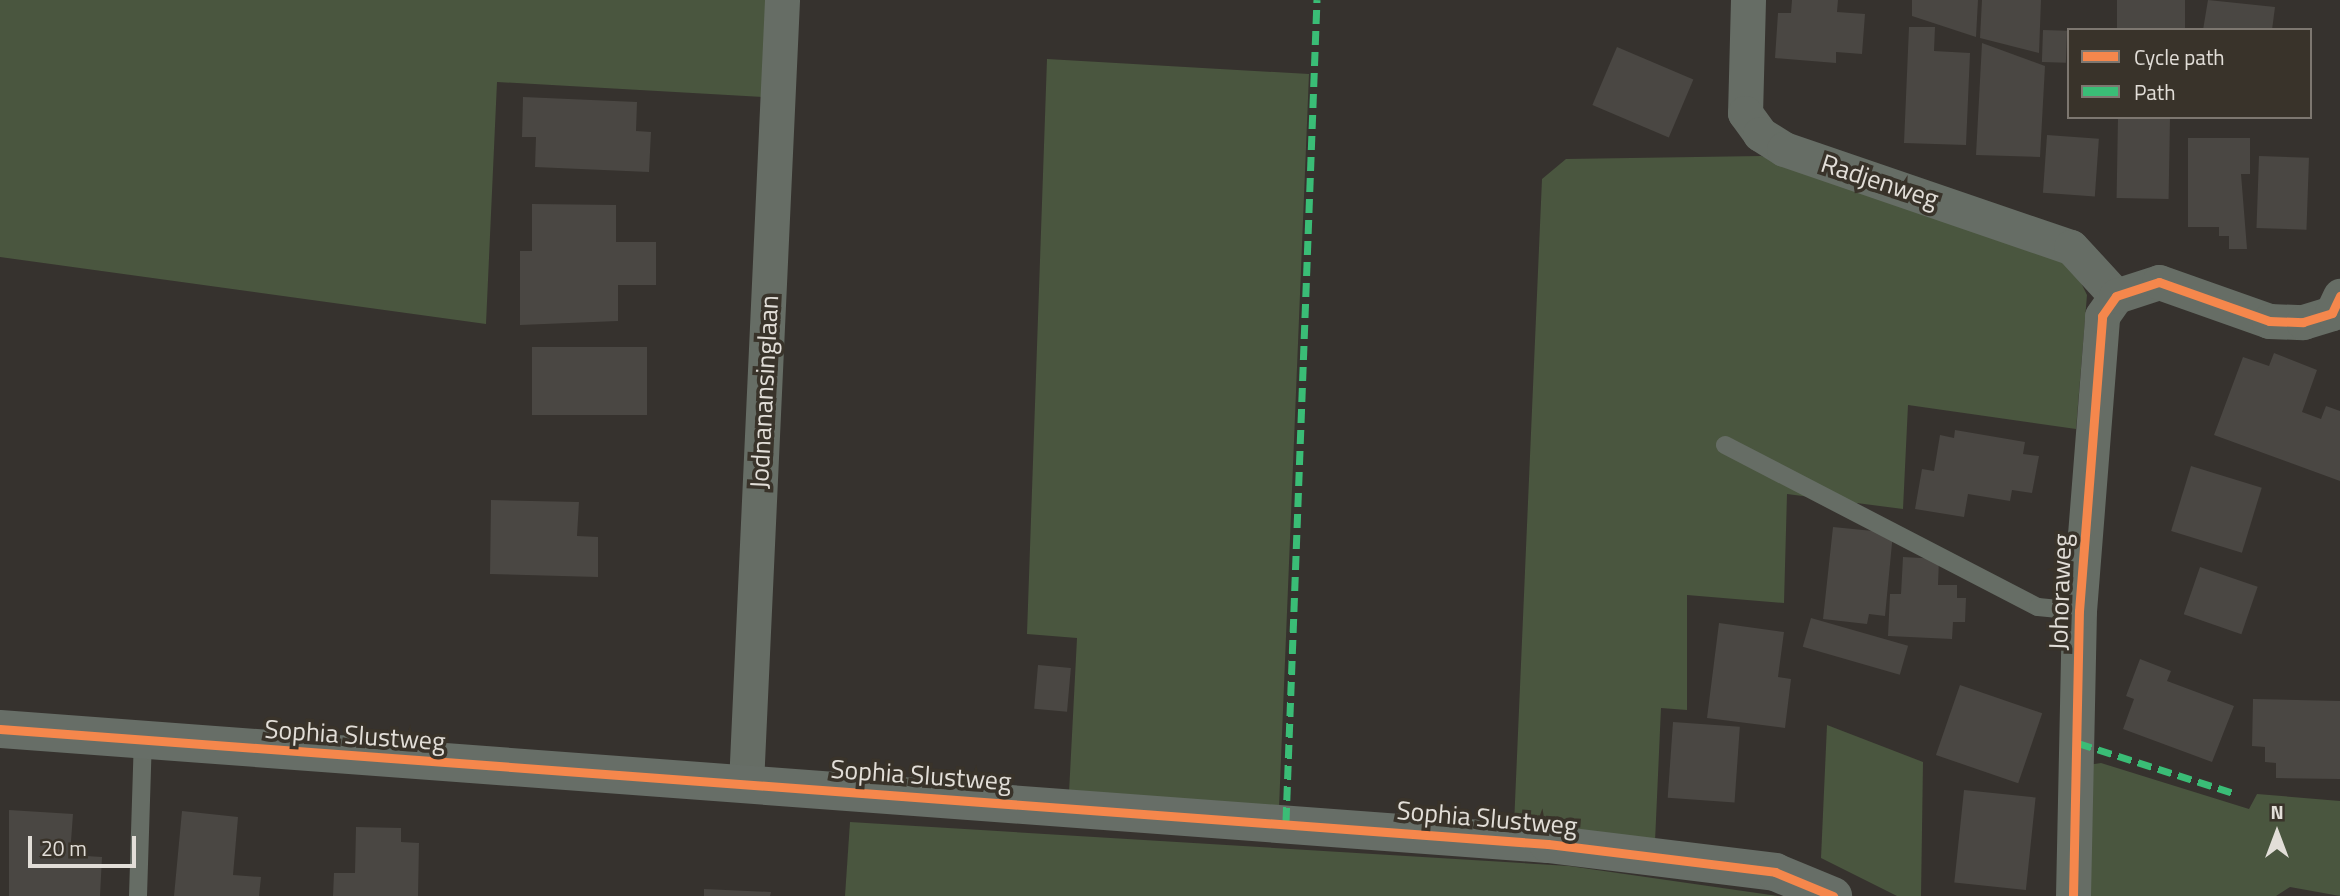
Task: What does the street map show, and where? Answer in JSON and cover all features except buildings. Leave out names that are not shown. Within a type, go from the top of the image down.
[{"type":"street","name":"Jodnanansinglaan","points":[[746,784],[782,0]]},
{"type":"street","name":"Radjenweg","points":[[1748,0],[1745,113],[1760,134],[1784,149],[2071,247],[2116,296]]},
{"type":"street","points":[[2116,296],[2159,282],[2269,321],[2302,322],[2332,313],[2340,296]]},
{"type":"street","name":"Johoraweg","points":[[2073,896],[2079,611],[2097,339],[2116,296]]},
{"type":"street","name":"Sophia Slustweg","points":[[0,729],[1548,844],[1774,872],[1833,896]]},
{"type":"lane","points":[[1726,445],[2038,607],[2079,611]]},
{"type":"lane","points":[[138,896],[143,741]]},
{"type":"green space","points":[[0,0],[767,0],[763,97],[497,82],[486,324],[0,257]]},
{"type":"green space","points":[[1047,59],[1309,74],[1279,808],[1069,793],[1077,638],[1027,634]]},
{"type":"green space","points":[[1761,156],[2068,256],[2087,295],[2076,429],[1908,405],[1903,509],[1787,494],[1784,603],[1687,595],[1687,710],[1661,708],[1655,842],[1514,825],[1542,179],[1566,159]]},
{"type":"green space","points":[[1827,725],[1923,762],[1921,896],[1897,896],[1821,858]]},
{"type":"green space","points":[[2101,763],[2249,809],[2257,794],[2340,801],[2340,896],[2290,887],[2276,896],[2086,896],[2088,765]]},
{"type":"green space","points":[[850,822],[1569,866],[1778,896],[845,896]]},
{"type":"marked path","points":[[1286,821],[1317,0]]},
{"type":"marked path","points":[[2078,743],[2237,794]]},
{"type":"cycle path","points":[[2073,896],[2079,611],[2102,316],[2116,296],[2159,282],[2269,321],[2303,322],[2332,313],[2340,296]]},
{"type":"cycle path","points":[[0,729],[1548,844],[1775,872],[1833,896]]}]
